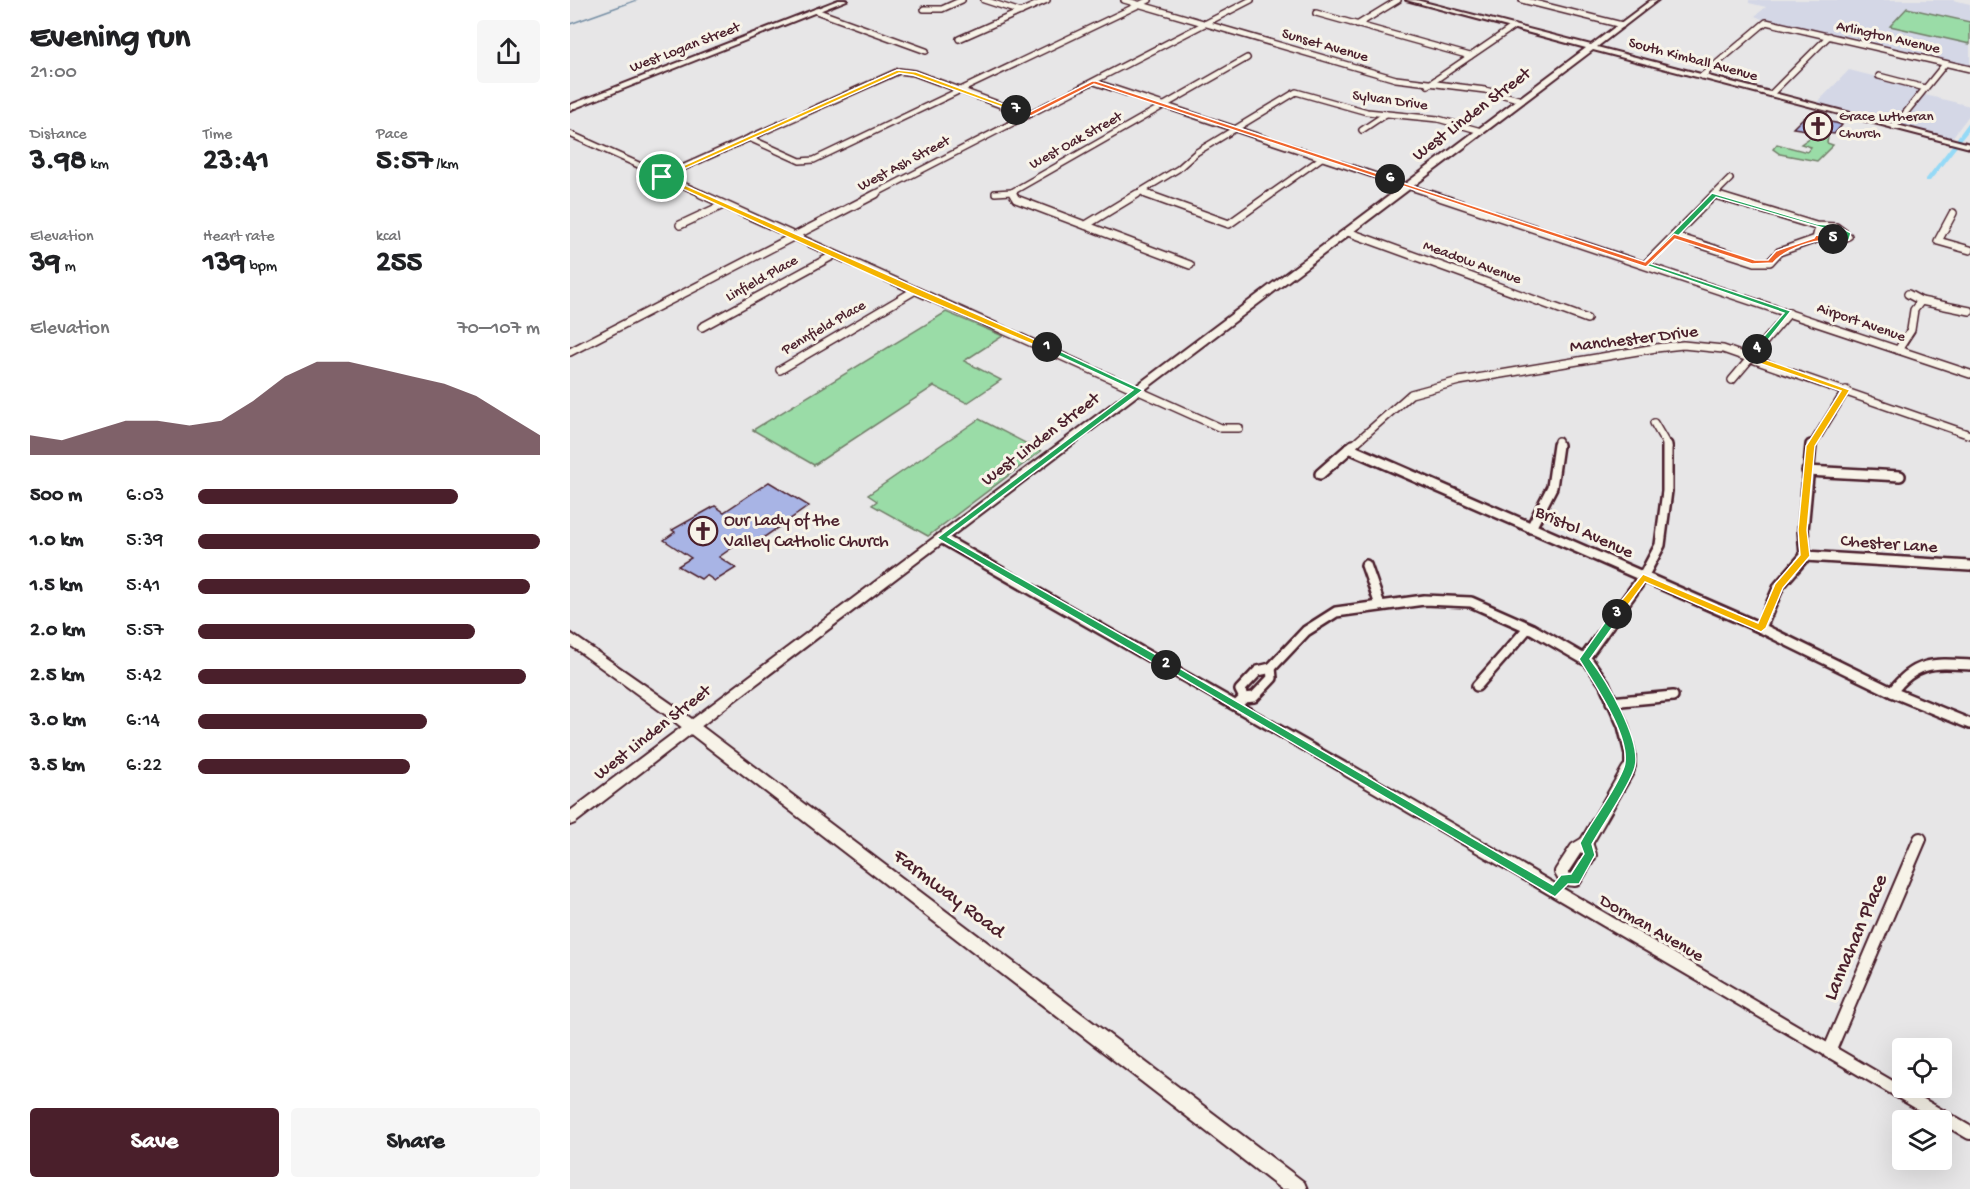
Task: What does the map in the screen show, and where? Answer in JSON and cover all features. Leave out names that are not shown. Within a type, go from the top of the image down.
[{"type":"main road","name":"Farmway Road","points":[[570,638],[690,726],[1297,1189]]},
{"type":"street","name":"West Logan Street","points":[[570,108],[844,0]]},
{"type":"street","points":[[924,9],[942,9],[962,0]]},
{"type":"street","points":[[984,0],[1021,12]]},
{"type":"street","points":[[959,39],[1047,0]]},
{"type":"street","name":"Sunset Avenue","points":[[1124,0],[1396,79],[1428,85],[1485,90],[1522,100]]},
{"type":"street","points":[[749,138],[806,163],[1149,0]]},
{"type":"street","name":"West Ash Street","points":[[570,352],[1251,0]]},
{"type":"street","points":[[1357,25],[1398,0]]},
{"type":"street","name":"South Kimball Avenue","points":[[1409,0],[1970,146]]},
{"type":"street","points":[[1522,0],[1622,25]]},
{"type":"street","name":"West Linden Street","points":[[570,819],[690,726],[1655,0]]},
{"type":"street","points":[[816,11],[926,51]]},
{"type":"street","points":[[1316,13],[1470,56]]},
{"type":"street","name":"Arlington Avenue","points":[[1702,76],[1766,22],[1970,69]]},
{"type":"street","points":[[1428,85],[1513,27]]},
{"type":"street","points":[[1771,94],[1829,36]]},
{"type":"street","name":"West Oak Street","points":[[1012,192],[1247,58]]},
{"type":"street","points":[[1894,127],[1945,64]]},
{"type":"street","points":[[662,177],[899,71],[914,74],[1028,115]]},
{"type":"street","points":[[1879,76],[1925,88]]},
{"type":"street","name":"Airport Avenue","points":[[1094,82],[1646,264],[1970,374]]},
{"type":"street","name":"Sylvan Drive","points":[[1236,129],[1296,92],[1350,109],[1438,119],[1481,130]]},
{"type":"street","points":[[1362,130],[1386,114]]},
{"type":"street","points":[[1086,225],[1178,169],[1197,152],[1236,129]]},
{"type":"street","points":[[570,134],[1221,428],[1239,428]]},
{"type":"street","points":[[1141,192],[1229,224],[1323,158]]},
{"type":"street","points":[[1646,264],[1730,179]]},
{"type":"street","points":[[995,193],[1012,192],[1017,199],[1190,265]]},
{"type":"street","points":[[1674,236],[1755,262],[1770,262],[1779,252],[1816,239],[1818,236],[1841,239],[1848,236],[1836,227],[1816,226],[1714,195]]},
{"type":"street","points":[[680,225],[723,205]]},
{"type":"street","points":[[1953,213],[1938,241],[1970,250]]},
{"type":"street","points":[[1816,226],[1818,236]]},
{"type":"street","name":"Meadow Avenue","points":[[1348,232],[1587,319]]},
{"type":"street","name":"Linfield Place","points":[[702,327],[834,255]]},
{"type":"street","name":"Pennfield Place","points":[[780,370],[914,291]]},
{"type":"street","points":[[1908,294],[1920,301],[1970,310]]},
{"type":"street","points":[[1898,350],[1911,330],[1914,310],[1920,301]]},
{"type":"street","points":[[1732,380],[1789,313]]},
{"type":"street","name":"Manchester Drive","points":[[1320,474],[1411,394],[1459,381],[1683,345],[1709,345],[1750,357],[1970,435]]},
{"type":"street","points":[[1761,628],[1779,586],[1805,556],[1803,530],[1810,446],[1846,390]]},
{"type":"street","points":[[1584,659],[1643,577],[1660,545],[1668,479],[1668,447],[1654,423]]},
{"type":"street","points":[[1531,528],[1549,500],[1556,474],[1558,441]]},
{"type":"street","name":"Bristol Avenue","points":[[1349,448],[1761,628],[1892,692],[1970,724]]},
{"type":"street","points":[[1807,471],[1900,476]]},
{"type":"street","name":"Dorman Avenue","points":[[941,538],[1240,702],[1555,892],[1970,1133]]},
{"type":"street","name":"Chester Lane","points":[[1805,556],[1970,566]]},
{"type":"street","points":[[1366,566],[1380,605]]},
{"type":"street","points":[[1271,668],[1272,678],[1254,697],[1240,702],[1240,690],[1258,671],[1271,668],[1292,643],[1333,613],[1380,605],[1450,599],[1474,602],[1565,645],[1584,659],[1605,687],[1627,738],[1630,766],[1586,843],[1590,855],[1575,880],[1565,879],[1555,892]]},
{"type":"street","points":[[1478,686],[1528,628]]},
{"type":"street","points":[[1892,692],[1902,676],[1915,666],[1970,665]]},
{"type":"street","points":[[1611,702],[1673,696]]},
{"type":"street","name":"Lannahan Place","points":[[1829,1052],[1920,839]]},
{"type":"shaded area","points":[[1749,0],[1953,0],[1970,4],[1970,67],[1762,19],[1755,16],[1766,7],[1749,3]]},
{"type":"shaded area","points":[[1849,70],[1920,88],[1917,93],[1970,106],[1970,114],[1951,139],[1816,104]]},
{"type":"green space","points":[[1907,8],[1970,22],[1970,44],[1890,26]]},
{"type":"green space","points":[[1811,137],[1828,137],[1827,143],[1833,145],[1817,161],[1780,154],[1773,149],[1777,144],[1807,152],[1811,147],[1801,144]]},
{"type":"green space","points":[[946,312],[1003,336],[964,361],[1001,380],[967,403],[934,386],[814,465],[753,430]]},
{"type":"green space","points":[[979,419],[1041,451],[928,536],[872,505],[877,501],[868,495]]},
{"type":"building","name":"Grace Lutheran Church","points":[[1803,118],[1842,125],[1834,134],[1793,128]]},
{"type":"building","name":"Our Lady of the Valley Catholic Church","points":[[769,482],[809,506],[750,547],[742,541],[719,557],[736,568],[715,581],[706,575],[701,579],[678,566],[691,558],[664,540],[675,532],[672,530],[715,506],[724,512]]},
{"type":"waterway","points":[[570,24],[637,0]]},
{"type":"waterway","points":[[1959,139],[1970,124]]},
{"type":"waterway","points":[[1928,180],[1955,145]]},
{"type":"place","name":"Grace Lutheran Church","points":[[1818,126]]},
{"type":"place","name":"Our Lady of the Valley Catholic Church","points":[[703,531]]},
{"type":"route","points":[[662,177],[891,74],[905,71],[1028,115],[1094,82],[1646,264],[1674,236],[1755,262],[1770,262],[1779,252],[1816,239],[1818,236],[1841,239],[1848,236],[1836,227],[1816,226],[1714,195],[1646,264],[1789,313],[1750,357],[1846,390],[1810,446],[1803,530],[1805,556],[1779,586],[1761,628],[1643,577],[1584,659],[1605,687],[1627,738],[1631,755],[1630,766],[1611,803],[1586,843],[1590,855],[1575,880],[1565,879],[1555,892],[1237,705],[941,538],[1138,390],[662,177]]}]
